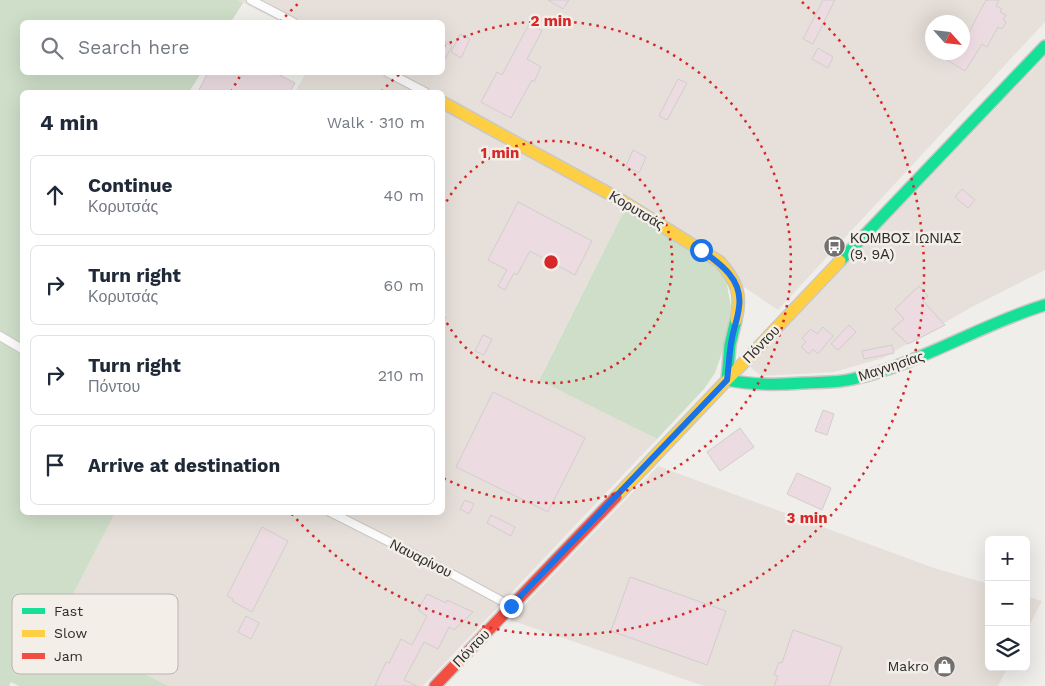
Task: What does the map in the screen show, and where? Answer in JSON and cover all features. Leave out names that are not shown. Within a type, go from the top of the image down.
[{"type":"street","points":[[250,0],[289,20]]},
{"type":"street","name":"Πόντου","points":[[435,686],[1045,46]]},
{"type":"street","points":[[393,75],[421,90]]},
{"type":"street","name":"Κορυτσάς","points":[[445,104],[620,199],[720,262],[732,277],[739,292],[740,306],[729,351],[727,380]]},
{"type":"street","name":"Μαγνησίας","points":[[727,380],[740,384],[850,380],[874,374],[933,352],[1022,312],[1045,304]]},
{"type":"street","points":[[0,336],[20,348]]},
{"type":"street","name":"Ναυαρίνου","points":[[336,515],[511,606]]},
{"type":"shaded area","points":[[238,0],[1045,0],[1045,22],[778,310],[626,207],[539,379],[657,439],[423,686],[169,686],[145,674],[178,674],[178,594],[73,594],[114,515],[445,515],[445,90],[296,90],[305,75],[445,75],[445,20],[277,20]]},
{"type":"shaded area","points":[[1045,57],[1045,270],[972,307],[883,358],[834,372],[761,376],[749,366]]},
{"type":"shaded area","points":[[658,466],[934,568],[985,583],[985,671],[1006,671],[998,686],[704,686],[510,620]]},
{"type":"shaded area","points":[[1030,597],[1042,601],[1030,624]]},
{"type":"green space","points":[[0,0],[238,0],[243,3],[232,20],[20,20],[20,75],[200,75],[190,90],[20,90],[20,515],[114,515],[73,594],[12,594],[12,674],[145,674],[169,686],[19,686],[11,682],[9,686],[0,686]]},
{"type":"green space","points":[[626,207],[725,274],[731,307],[725,344],[715,373],[704,389],[657,439],[539,380]]},
{"type":"building","points":[[548,0],[569,0],[563,9]]},
{"type":"building","points":[[823,0],[835,0],[813,44],[803,39]]},
{"type":"building","points":[[986,0],[999,0],[996,6],[1002,9],[1000,12],[1006,15],[1003,20],[1006,22],[1002,29],[998,27],[987,47],[982,44],[965,71],[947,60],[970,60],[970,30]]},
{"type":"building","points":[[529,24],[542,31],[527,59],[541,67],[534,82],[532,80],[511,118],[481,102],[497,72],[502,75]]},
{"type":"building","points":[[460,34],[470,39],[461,58],[451,52]]},
{"type":"building","points":[[445,42],[452,46],[445,59]]},
{"type":"building","points":[[818,48],[833,57],[828,68],[812,59]]},
{"type":"building","points":[[206,75],[280,75],[295,83],[291,90],[199,90]]},
{"type":"building","points":[[678,79],[687,83],[667,120],[659,116]]},
{"type":"building","points":[[633,150],[646,157],[639,173],[626,166]]},
{"type":"building","points":[[962,189],[975,200],[968,208],[955,197]]},
{"type":"building","points":[[518,202],[592,241],[575,275],[530,251],[517,275],[514,273],[505,290],[498,286],[507,270],[488,260]]},
{"type":"building","points":[[919,286],[928,296],[923,301],[945,325],[908,344],[892,329],[904,319],[895,309]]},
{"type":"building","points":[[849,325],[856,332],[838,350],[831,344]]},
{"type":"building","points":[[823,327],[833,336],[818,354],[813,349],[809,354],[801,347],[806,342],[802,338],[811,329],[817,334]]},
{"type":"building","points":[[483,335],[492,339],[484,355],[475,351]]},
{"type":"building","points":[[892,345],[894,353],[864,359],[862,351]]},
{"type":"building","points":[[493,392],[585,438],[548,512],[456,467]]},
{"type":"building","points":[[823,410],[834,414],[827,435],[815,431]]},
{"type":"building","points":[[740,428],[754,447],[720,471],[707,452]]},
{"type":"building","points":[[797,473],[831,488],[822,510],[787,494]]},
{"type":"building","points":[[465,500],[474,504],[469,514],[460,509]]},
{"type":"building","points":[[491,515],[515,527],[511,536],[487,523]]},
{"type":"building","points":[[262,527],[288,541],[252,612],[232,601],[233,599],[227,596]]},
{"type":"building","points":[[630,577],[726,611],[707,665],[611,631]]},
{"type":"building","points":[[427,594],[446,603],[447,600],[473,612],[454,630],[449,627],[438,649],[424,642],[404,680],[417,686],[375,686],[386,662],[389,663],[401,639],[412,645],[427,616],[418,610]]},
{"type":"building","points":[[246,616],[259,623],[251,639],[238,632]]},
{"type":"building","points":[[793,630],[842,647],[829,686],[774,686],[778,676],[774,675],[779,662],[782,663]]},
{"type":"traffic: fast","points":[[840,261],[1045,46]]},
{"type":"traffic: fast","points":[[736,320],[730,345],[727,380],[765,384],[828,382],[853,379],[902,364],[1021,313],[1045,305]]},
{"type":"traffic: slow","points":[[445,104],[619,199],[720,262],[731,276],[737,289],[738,311],[736,320]]},
{"type":"traffic: slow","points":[[616,497],[840,261]]},
{"type":"traffic: jam","points":[[435,686],[616,497]]},
{"type":"place","name":"ΚΟΜΒΟΣ ΙΩΝΙΑΣ (9, 9Α)","points":[[834,246]]},
{"type":"place","name":"Makro","points":[[945,666]]},
{"type":"route","points":[[511,606],[727,380],[729,351],[740,306],[739,292],[735,282],[720,262],[701,250]]}]
